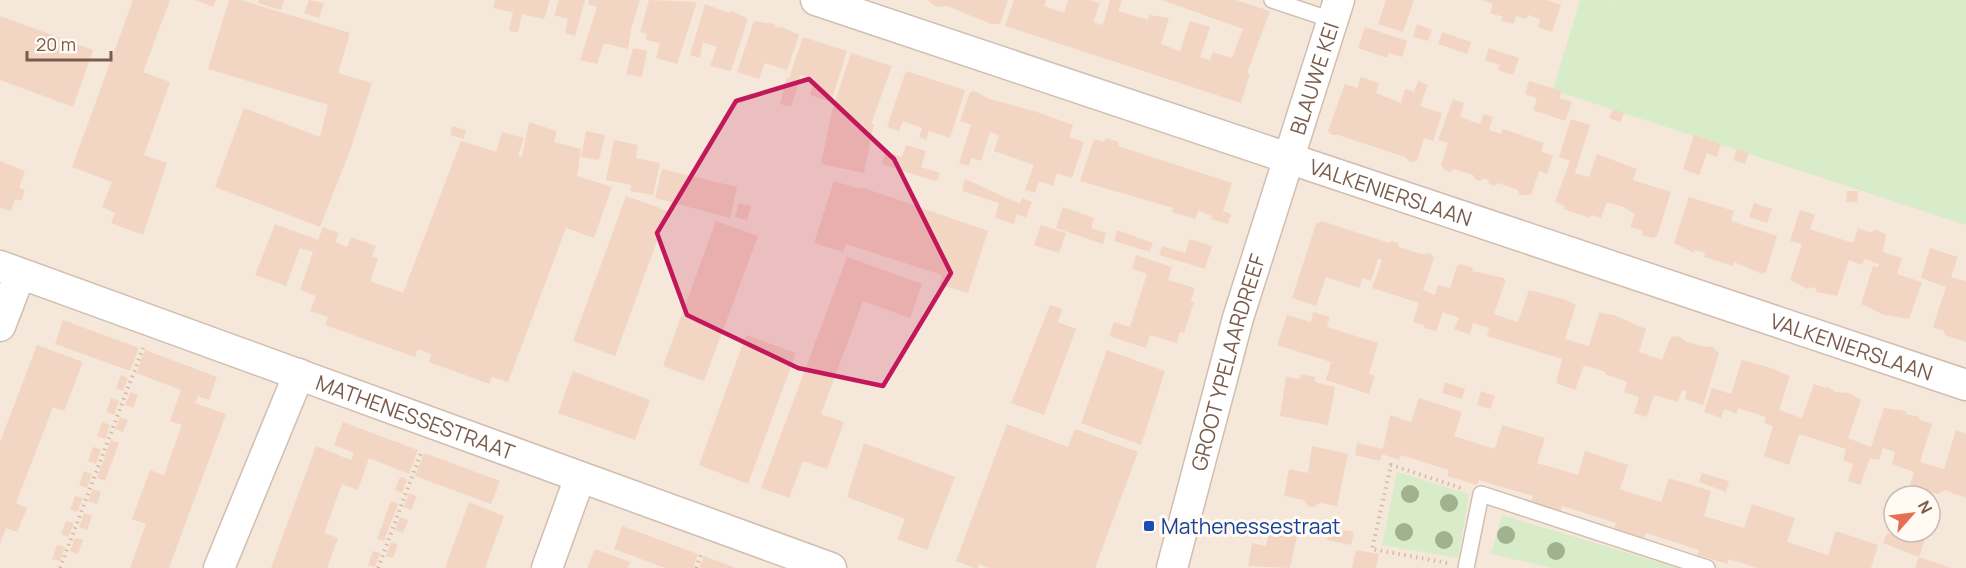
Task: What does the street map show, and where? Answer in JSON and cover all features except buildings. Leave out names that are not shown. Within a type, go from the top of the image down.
[{"type":"street","name":"VALKENIERSLAAN","points":[[816,0],[1966,385]]},
{"type":"street","name":"BLAUWE KEI","points":[[1288,158],[1336,10]]},
{"type":"street","name":"GROOT YPELAARDREEF","points":[[1172,568],[1238,318],[1288,158]]},
{"type":"street","name":"MATHENESSESTRAAT","points":[[10,270],[831,568]]},
{"type":"street","points":[[0,326],[10,270]]},
{"type":"street","points":[[219,568],[299,374]]},
{"type":"street","points":[[547,568],[580,477]]},
{"type":"lane","points":[[1272,0],[1336,10]]},
{"type":"lane","points":[[1466,568],[1481,494],[1707,568]]},
{"type":"path","points":[[60,568],[152,322]]},
{"type":"path","points":[[378,568],[432,424]]},
{"type":"path","points":[[1466,568],[1372,549],[1391,465],[1481,494]]},
{"type":"highlighted area","points":[[809,79],[894,159],[951,273],[883,386],[798,368],[687,315],[657,233],[736,101]]},
{"type":"shaded area","points":[[0,0],[1966,0],[1966,568],[0,568]]},
{"type":"green space","points":[[1580,0],[1612,0],[1611,5],[1613,0],[1966,0],[1966,225],[1553,90]]},
{"type":"green space","points":[[1397,472],[1469,494],[1458,558],[1382,545]]},
{"type":"green space","points":[[1502,515],[1678,568],[1553,568],[1491,554]]},
{"type":"place","name":"Mathenessestraat","points":[[1149,526]]}]
